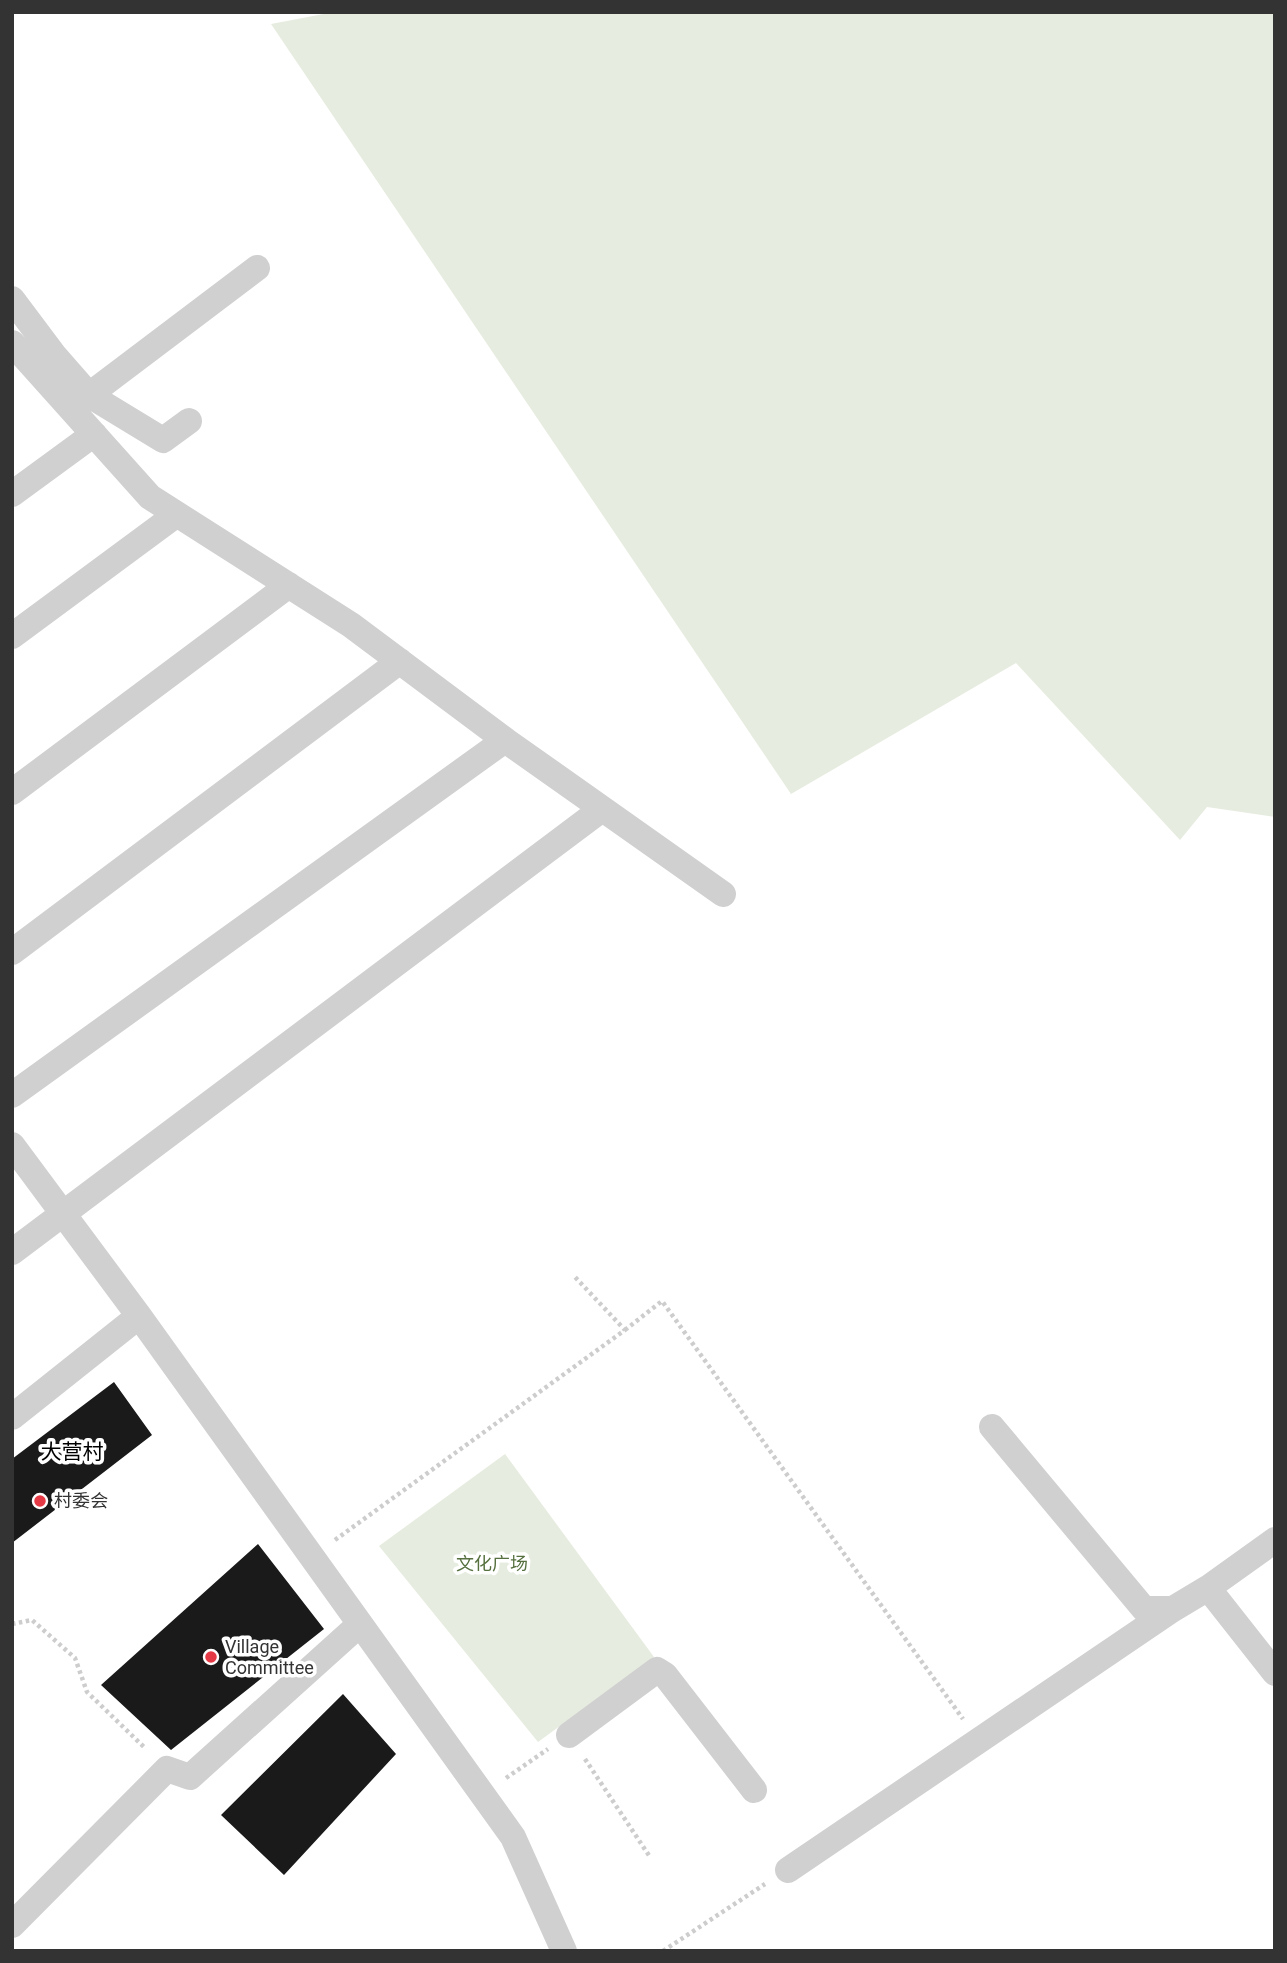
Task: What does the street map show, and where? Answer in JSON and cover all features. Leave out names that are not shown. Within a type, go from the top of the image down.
[{"type":"street","points":[[89,395],[257,268]]},
{"type":"street","points":[[12,299],[54,355],[89,395],[163,440],[189,422]]},
{"type":"street","points":[[12,344],[150,497],[351,625],[505,740],[723,894]]},
{"type":"street","points":[[12,495],[94,435]]},
{"type":"street","points":[[12,636],[177,514]]},
{"type":"street","points":[[12,792],[289,585]]},
{"type":"street","points":[[12,952],[400,661]]},
{"type":"street","points":[[12,1096],[505,740]]},
{"type":"street","points":[[12,1252],[602,809]]},
{"type":"street","points":[[12,1145],[139,1316],[513,1837],[564,1951]]},
{"type":"street","points":[[12,1418],[139,1316]]},
{"type":"street","points":[[992,1427],[1144,1609],[1173,1609]]},
{"type":"street","points":[[788,1870],[1208,1588],[1275,1540]]},
{"type":"street","points":[[1208,1588],[1275,1673]]},
{"type":"street","points":[[12,1925],[167,1769],[190,1777],[360,1624]]},
{"type":"street","points":[[569,1735],[657,1670],[664,1675],[754,1790]]},
{"type":"path","points":[[574,1276],[625,1331]]},
{"type":"path","points":[[312,1557],[625,1331],[662,1301],[979,1740]]},
{"type":"path","points":[[12,1624],[32,1620],[75,1658],[87,1692],[167,1769]]},
{"type":"path","points":[[482,1794],[569,1735],[650,1857]]},
{"type":"path","points":[[663,1951],[788,1870]]},
{"type":"green space","points":[[334,12],[1275,12],[1275,817],[1207,807],[1180,840],[1016,663],[791,794],[271,24]]},
{"type":"green space","name":"文化广场","points":[[505,1454],[654,1657],[538,1742],[379,1546]]},
{"type":"building","name":"村委会","points":[[114,1382],[152,1435],[12,1543],[12,1459]]},
{"type":"building","name":"Village Committee","points":[[258,1544],[324,1629],[171,1750],[101,1685]]},
{"type":"building","points":[[343,1694],[396,1754],[284,1875],[221,1815]]},
{"type":"place","name":"村委会","points":[[40,1501]]},
{"type":"place","name":"Village Committee","points":[[211,1657]]},
{"type":"district","name":"大营村","points":[[72,1452]]}]
